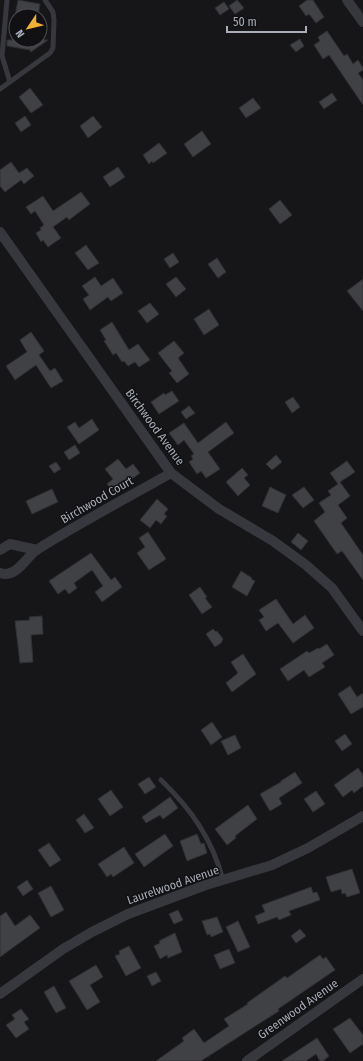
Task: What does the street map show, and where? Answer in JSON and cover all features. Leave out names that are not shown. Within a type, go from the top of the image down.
[{"type":"street","points":[[347,0],[363,22]]},
{"type":"street","name":"Birchwood Avenue","points":[[0,232],[171,473],[218,509],[273,541],[306,565],[332,588],[363,631]]},
{"type":"street","name":"Birchwood Court","points":[[0,573],[5,575],[13,573],[37,550],[171,473]]},
{"type":"street","points":[[0,550],[10,544],[37,550]]},
{"type":"street","name":"Laurelwood Avenue","points":[[0,994],[63,949],[92,932],[128,914],[206,885],[272,865],[308,848],[363,816]]},
{"type":"street","name":"Greenwood Avenue","points":[[247,1061],[363,979]]},
{"type":"lane","points":[[7,0],[2,56],[10,82]]},
{"type":"lane","points":[[0,88],[50,53],[53,48],[54,16],[45,0]]},
{"type":"lane","points":[[161,780],[177,795],[205,833],[224,880]]},
{"type":"building","points":[[18,0],[40,4],[39,8],[16,8]]},
{"type":"building","points":[[237,0],[244,8],[235,14],[229,6]]},
{"type":"building","points":[[307,0],[313,0],[324,17],[316,23],[309,14],[306,16],[299,6]]},
{"type":"building","points":[[224,2],[229,9],[220,15],[215,8]]},
{"type":"building","points":[[327,31],[344,56],[347,54],[353,64],[358,60],[363,68],[363,70],[358,73],[363,80],[363,105],[329,55],[323,59],[314,45],[320,41],[318,37]]},
{"type":"building","points":[[300,39],[304,46],[296,52],[290,45]]},
{"type":"building","points":[[18,48],[37,48],[31,52],[30,50]]},
{"type":"building","points":[[30,88],[43,105],[31,113],[19,97]]},
{"type":"building","points":[[332,93],[337,100],[324,109],[319,102]]},
{"type":"building","points":[[253,98],[261,108],[246,118],[239,108]]},
{"type":"building","points":[[25,116],[31,125],[21,132],[15,123]]},
{"type":"building","points":[[93,116],[102,127],[88,138],[80,126]]},
{"type":"building","points":[[202,131],[211,144],[193,157],[184,144]]},
{"type":"building","points":[[159,143],[167,153],[153,163],[152,161],[149,164],[143,155]]},
{"type":"building","points":[[11,162],[19,173],[27,168],[34,176],[24,184],[21,180],[5,192],[0,186],[0,170]]},
{"type":"building","points":[[118,167],[125,177],[110,187],[103,177]]},
{"type":"building","points":[[81,192],[90,204],[69,220],[67,217],[53,227],[61,238],[48,247],[43,240],[41,242],[36,233],[41,230],[40,228],[44,225],[35,211],[31,214],[26,207],[43,196],[53,211]]},
{"type":"building","points":[[280,200],[292,215],[280,224],[269,209]]},
{"type":"building","points":[[86,245],[99,263],[88,270],[75,253]]},
{"type":"building","points":[[173,253],[179,262],[170,268],[164,259]]},
{"type":"building","points":[[217,258],[226,272],[218,278],[208,264]]},
{"type":"building","points":[[95,277],[101,286],[113,278],[123,293],[111,301],[108,297],[90,310],[83,299],[89,295],[82,286]]},
{"type":"building","points":[[176,277],[186,289],[176,297],[166,284]]},
{"type":"building","points":[[363,279],[363,311],[347,291]]},
{"type":"building","points":[[150,303],[159,314],[147,323],[138,311]]},
{"type":"building","points":[[209,309],[219,325],[204,335],[194,319]]},
{"type":"building","points":[[112,322],[129,350],[138,344],[150,360],[139,367],[135,362],[128,366],[124,361],[122,362],[116,353],[113,355],[104,341],[106,340],[100,330]]},
{"type":"building","points":[[31,332],[44,351],[39,355],[50,371],[55,368],[63,381],[51,388],[36,365],[15,380],[6,366],[27,352],[20,340]]},
{"type":"building","points":[[174,341],[184,353],[178,358],[189,374],[177,383],[169,373],[172,371],[158,353]]},
{"type":"building","points":[[172,391],[179,401],[159,414],[151,402],[164,393],[165,395]]},
{"type":"building","points":[[293,397],[300,407],[292,413],[285,402]]},
{"type":"building","points":[[189,406],[195,413],[186,419],[181,412]]},
{"type":"building","points":[[92,419],[99,430],[79,444],[67,427],[75,422],[79,428]]},
{"type":"building","points":[[226,422],[234,433],[208,452],[220,469],[206,478],[201,471],[197,474],[189,462],[193,459],[191,456],[194,454],[184,440],[178,445],[169,433],[184,423],[198,443]]},
{"type":"building","points":[[75,445],[80,453],[69,460],[64,452]]},
{"type":"building","points":[[276,455],[282,462],[272,470],[266,464]]},
{"type":"building","points":[[118,459],[126,469],[133,464],[140,473],[114,492],[107,484],[113,479],[105,469]]},
{"type":"building","points":[[347,461],[355,472],[340,482],[350,496],[338,505],[347,518],[341,523],[363,555],[363,580],[342,551],[337,554],[314,521],[325,512],[319,503],[331,495],[328,491],[338,484],[330,473]]},
{"type":"building","points":[[56,462],[61,469],[54,473],[49,466]]},
{"type":"building","points":[[242,468],[248,475],[244,478],[250,485],[238,496],[226,482]]},
{"type":"building","points":[[270,487],[286,495],[278,513],[262,506]]},
{"type":"building","points":[[304,487],[314,500],[303,508],[292,495]]},
{"type":"building","points":[[52,489],[58,502],[32,514],[26,501]]},
{"type":"building","points":[[157,499],[168,509],[164,514],[167,516],[161,524],[156,520],[150,528],[140,520]]},
{"type":"building","points":[[148,532],[166,559],[149,570],[137,553],[145,547],[139,538]]},
{"type":"building","points":[[298,533],[308,541],[301,550],[291,542]]},
{"type":"building","points":[[91,553],[111,580],[115,577],[122,587],[102,602],[95,592],[103,586],[92,570],[74,583],[77,588],[69,594],[65,589],[58,594],[49,581]]},
{"type":"building","points":[[241,571],[255,581],[247,596],[232,587]]},
{"type":"building","points":[[200,587],[207,597],[205,598],[212,607],[202,614],[189,595]]},
{"type":"building","points":[[276,599],[293,624],[305,615],[314,628],[293,643],[278,623],[266,631],[259,620],[264,617],[259,610]]},
{"type":"building","points":[[42,616],[43,634],[31,635],[33,662],[20,663],[15,621],[30,620],[29,617]]},
{"type":"building","points":[[213,629],[216,632],[217,631],[223,639],[221,643],[215,647],[206,634]]},
{"type":"building","points":[[327,644],[334,655],[322,663],[325,667],[309,677],[304,670],[288,681],[280,669],[307,651],[309,653]]},
{"type":"building","points":[[243,654],[256,674],[232,692],[226,683],[238,673],[231,662]]},
{"type":"building","points":[[350,686],[357,697],[363,693],[363,707],[351,714],[338,694]]},
{"type":"building","points":[[212,722],[222,737],[211,745],[201,730]]},
{"type":"building","points":[[345,734],[352,744],[342,751],[335,741]]},
{"type":"building","points":[[235,735],[241,748],[228,755],[221,741]]},
{"type":"building","points":[[358,768],[363,775],[363,786],[354,793],[352,790],[343,797],[334,785]]},
{"type":"building","points":[[295,772],[302,783],[279,798],[282,804],[270,811],[260,794]]},
{"type":"building","points":[[149,777],[156,787],[145,794],[138,784]]},
{"type":"building","points":[[111,790],[123,807],[110,816],[98,799]]},
{"type":"building","points":[[316,791],[325,804],[313,812],[304,799]]},
{"type":"building","points":[[170,797],[178,808],[163,819],[160,815],[146,823],[142,817]]},
{"type":"building","points":[[248,805],[257,819],[235,836],[236,838],[227,845],[215,829]]},
{"type":"building","points":[[84,814],[94,828],[85,833],[76,820]]},
{"type":"building","points":[[165,834],[173,846],[144,867],[135,854]]},
{"type":"building","points":[[197,834],[201,844],[204,843],[207,853],[187,861],[180,841]]},
{"type":"building","points":[[49,843],[61,860],[50,867],[38,850]]},
{"type":"building","points":[[124,847],[134,863],[113,877],[111,874],[107,877],[98,864]]},
{"type":"building","points":[[352,869],[360,893],[347,897],[345,893],[342,894],[341,889],[331,892],[326,877]]},
{"type":"building","points":[[27,880],[33,889],[23,896],[17,887]]},
{"type":"building","points":[[51,886],[64,910],[51,917],[38,893]]},
{"type":"building","points":[[311,887],[313,893],[317,892],[320,900],[289,911],[291,915],[279,920],[277,917],[258,924],[255,916],[265,912],[262,905]]},
{"type":"building","points":[[178,910],[183,920],[174,924],[169,914]]},
{"type":"building","points":[[6,912],[15,926],[30,915],[40,928],[0,957],[0,916]]},
{"type":"building","points":[[217,917],[223,932],[211,937],[210,934],[207,935],[202,921]]},
{"type":"building","points":[[238,921],[250,947],[238,952],[226,927]]},
{"type":"building","points":[[300,929],[306,936],[296,943],[291,936]]},
{"type":"building","points":[[175,933],[182,952],[168,958],[167,955],[160,959],[154,946],[160,943],[159,941]]},
{"type":"building","points":[[129,946],[141,968],[126,976],[115,956],[120,954],[119,951]]},
{"type":"building","points":[[229,949],[235,963],[220,969],[214,955]]},
{"type":"building","points":[[320,955],[323,959],[326,957],[335,970],[278,1009],[279,1011],[201,1061],[156,1061],[184,1041],[182,1038],[194,1029],[204,1043],[229,1026],[224,1019],[248,1004],[247,1003],[285,976],[287,978]]},
{"type":"building","points":[[96,965],[103,977],[90,985],[100,1002],[87,1010],[69,981]]},
{"type":"building","points":[[156,972],[161,981],[152,986],[147,976]]},
{"type":"building","points":[[54,986],[66,1008],[56,1013],[44,992]]},
{"type":"building","points":[[21,1009],[29,1019],[24,1022],[29,1029],[16,1038],[6,1025],[15,1019],[12,1015]]},
{"type":"building","points":[[350,1018],[363,1035],[363,1044],[350,1053],[333,1029]]},
{"type":"building","points":[[317,1038],[329,1056],[323,1061],[320,1061],[316,1054],[306,1061],[282,1061]]}]
